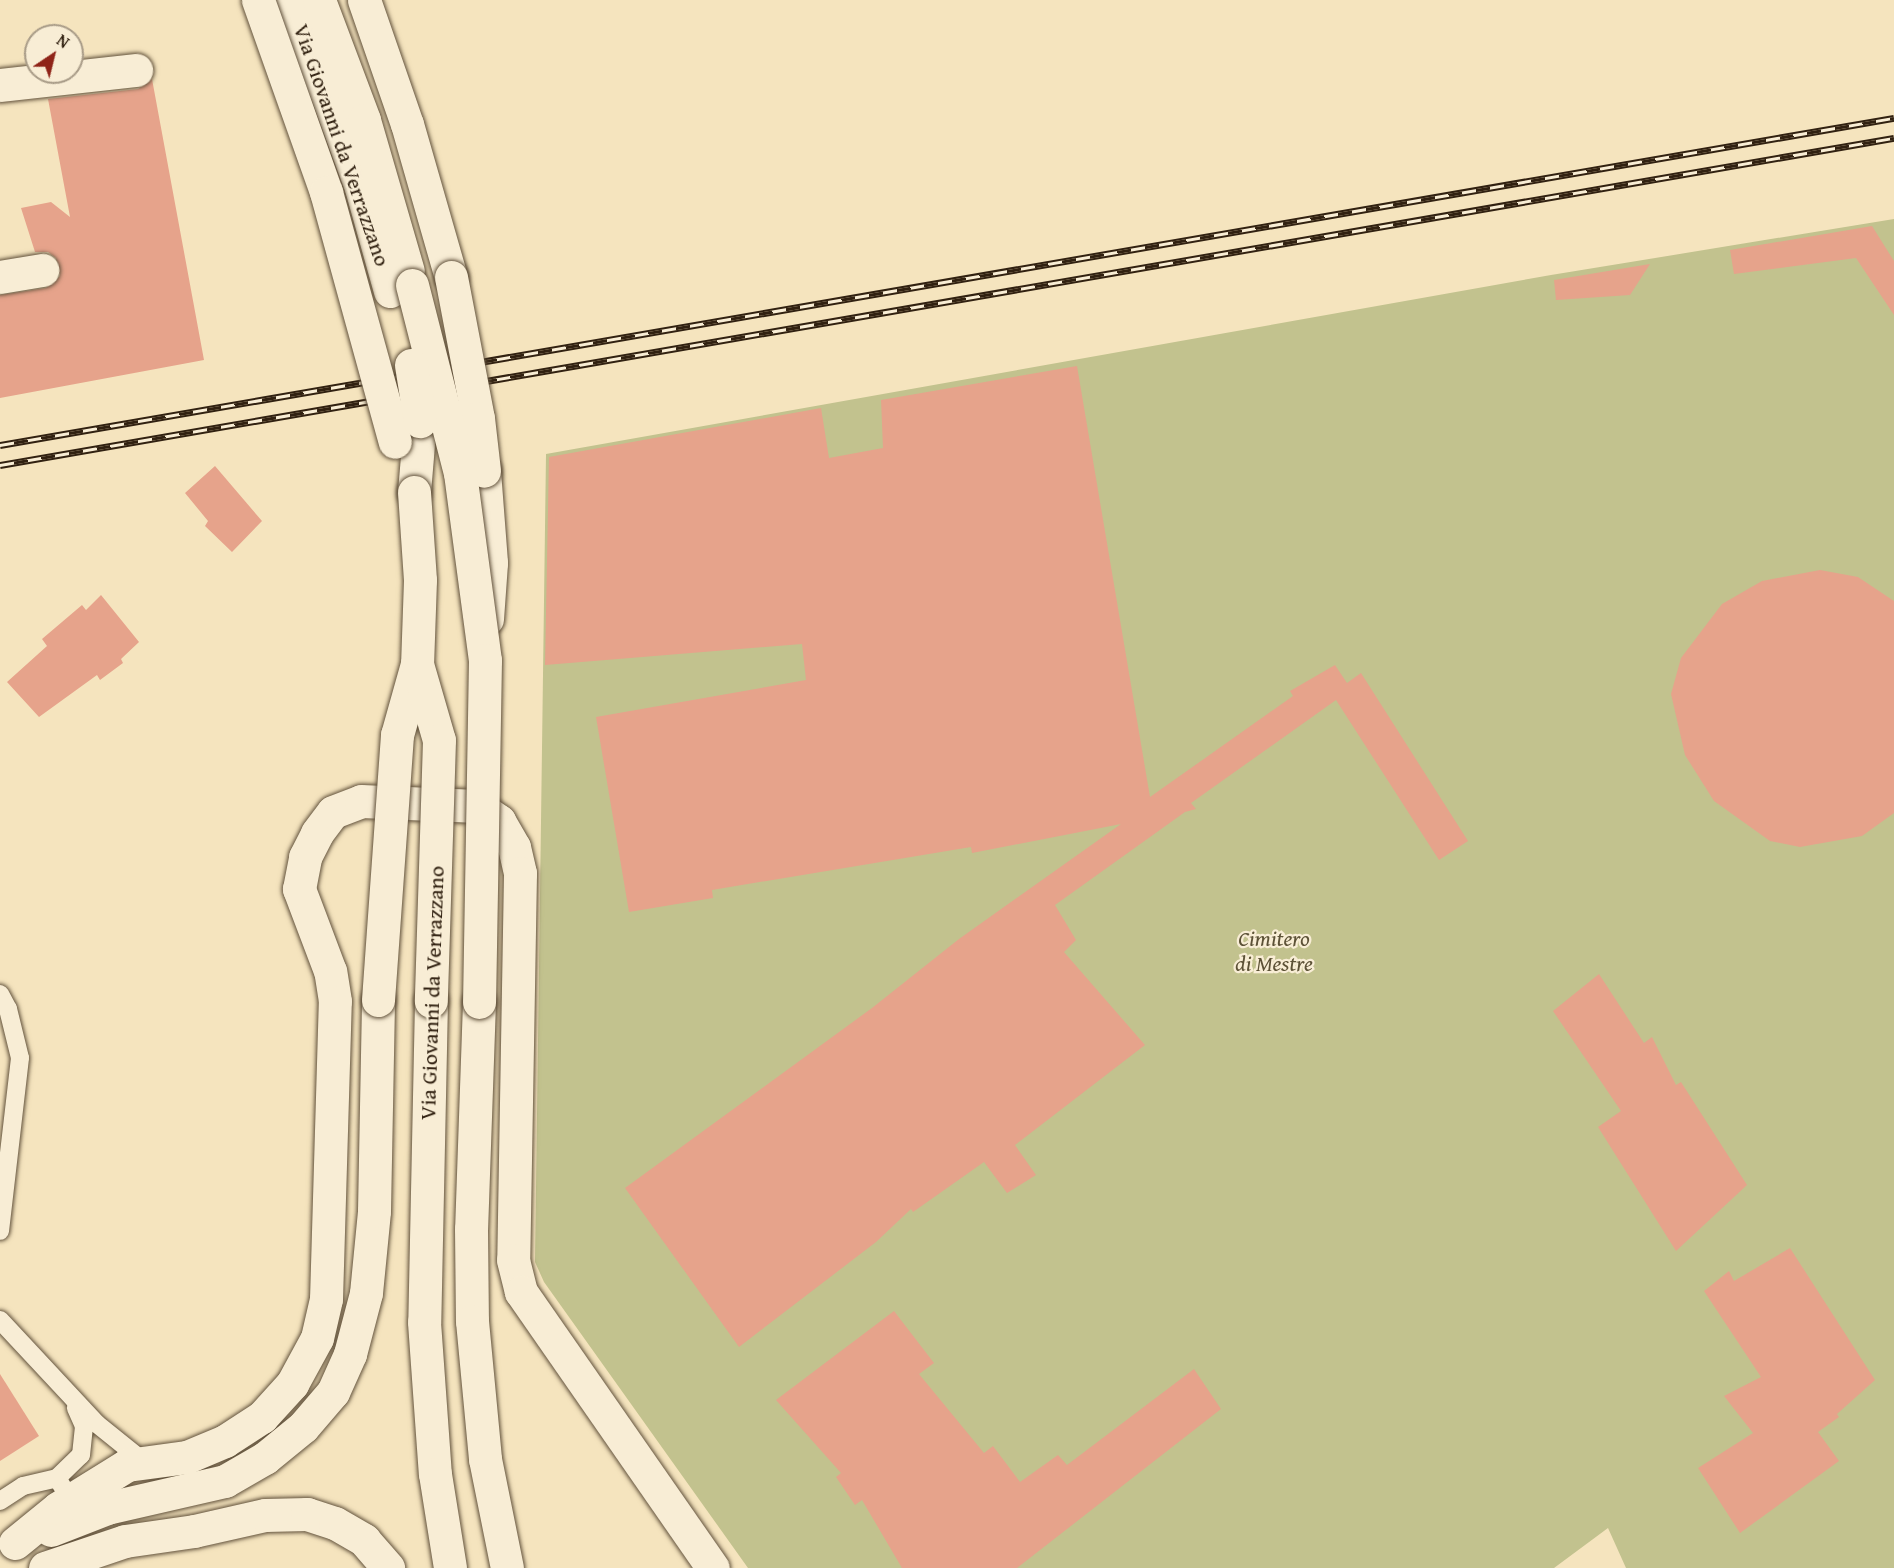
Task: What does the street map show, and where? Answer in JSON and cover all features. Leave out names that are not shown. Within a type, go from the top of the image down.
[{"type":"main road","points":[[258,0],[307,129],[395,442],[414,492]]},
{"type":"main road","name":"Via Giovanni da Verrazzano","points":[[292,0],[361,188],[401,288],[460,473],[484,660],[479,1002],[471,1229],[472,1321],[485,1459],[507,1568]]},
{"type":"main road","name":"Via Giovanni da Verrazzano","points":[[319,0],[378,163],[401,288],[420,421],[414,492],[420,579],[417,664],[439,740],[424,1322],[435,1474],[450,1568]]},
{"type":"main road","points":[[364,0],[407,124],[451,277],[478,418],[491,563],[484,660]]},
{"type":"main road","points":[[0,85],[136,70]]},
{"type":"main road","points":[[0,277],[42,270]]},
{"type":"main road","points":[[8,1548],[107,1508],[225,1481],[273,1452],[303,1428],[333,1392],[350,1354],[366,1293],[374,1211],[378,1000],[397,735],[417,664]]},
{"type":"main road","points":[[8,1548],[58,1493],[143,1461],[187,1457],[225,1441],[262,1417],[292,1384],[317,1338],[326,1299],[335,1001],[330,971],[300,889],[305,857],[317,833],[333,812],[361,801],[477,806],[499,821],[514,847],[520,873],[513,1260],[521,1292],[713,1568]]},
{"type":"main road","points":[[61,1564],[125,1541],[194,1532],[265,1515],[307,1514],[335,1523],[364,1540],[388,1568]]},
{"type":"lane","points":[[0,994],[8,1010],[20,1058],[0,1231]]},
{"type":"lane","points":[[0,1320],[97,1424],[143,1461]]},
{"type":"lane","points":[[0,1501],[23,1486],[58,1493],[81,1455],[84,1426],[72,1398]]},
{"type":"green space","name":"Cimitero di Mestre","points":[[1894,219],[1894,1568],[1626,1568],[1608,1528],[1554,1568],[748,1568],[544,1282],[535,1262],[546,454],[1551,275]]},
{"type":"building","points":[[152,79],[204,360],[0,398],[0,295],[46,288],[60,276],[56,258],[48,252],[35,252],[21,208],[51,202],[70,217],[48,99],[138,89]]},
{"type":"building","points":[[1872,226],[1894,261],[1894,315],[1856,258],[1734,274],[1730,250]]},
{"type":"building","points":[[1650,264],[1630,295],[1556,300],[1554,280]]},
{"type":"building","points":[[1077,366],[1150,797],[1293,696],[1290,691],[1335,665],[1347,683],[1361,673],[1468,841],[1439,860],[1336,700],[1191,803],[1196,809],[1185,812],[1055,905],[1076,940],[1064,952],[1145,1045],[1015,1145],[1036,1175],[1007,1193],[984,1162],[913,1212],[911,1209],[876,1242],[739,1347],[625,1188],[872,1008],[959,939],[1121,824],[972,853],[971,847],[712,890],[713,898],[629,912],[596,717],[806,680],[802,644],[545,665],[549,457],[821,408],[829,458],[883,448],[881,400]]},
{"type":"building","points":[[215,466],[262,521],[232,552],[205,526],[208,521],[185,493]]},
{"type":"building","points":[[1820,570],[1858,577],[1894,601],[1894,813],[1862,836],[1800,847],[1770,841],[1714,801],[1685,755],[1671,694],[1681,658],[1722,604],[1762,581]]},
{"type":"building","points":[[101,595],[139,642],[121,659],[123,663],[100,680],[97,675],[39,717],[7,682],[47,646],[42,639],[82,605],[86,610]]},
{"type":"building","points":[[1599,974],[1644,1043],[1652,1037],[1676,1085],[1681,1082],[1747,1185],[1676,1251],[1598,1127],[1621,1111],[1553,1011]]},
{"type":"building","points":[[1790,1248],[1875,1380],[1837,1414],[1839,1417],[1818,1432],[1839,1461],[1740,1533],[1698,1468],[1753,1433],[1724,1396],[1761,1377],[1704,1291],[1729,1271],[1734,1281]]},
{"type":"building","points":[[894,1311],[934,1363],[919,1374],[984,1453],[993,1446],[1020,1482],[1058,1455],[1067,1465],[1194,1369],[1221,1409],[1017,1568],[902,1568],[862,1500],[855,1505],[836,1477],[841,1473],[776,1400]]},
{"type":"building","points":[[0,1374],[39,1436],[0,1461]]},
{"type":"railway","points":[[0,445],[1894,118]]},
{"type":"railway","points":[[0,465],[1894,138]]}]
